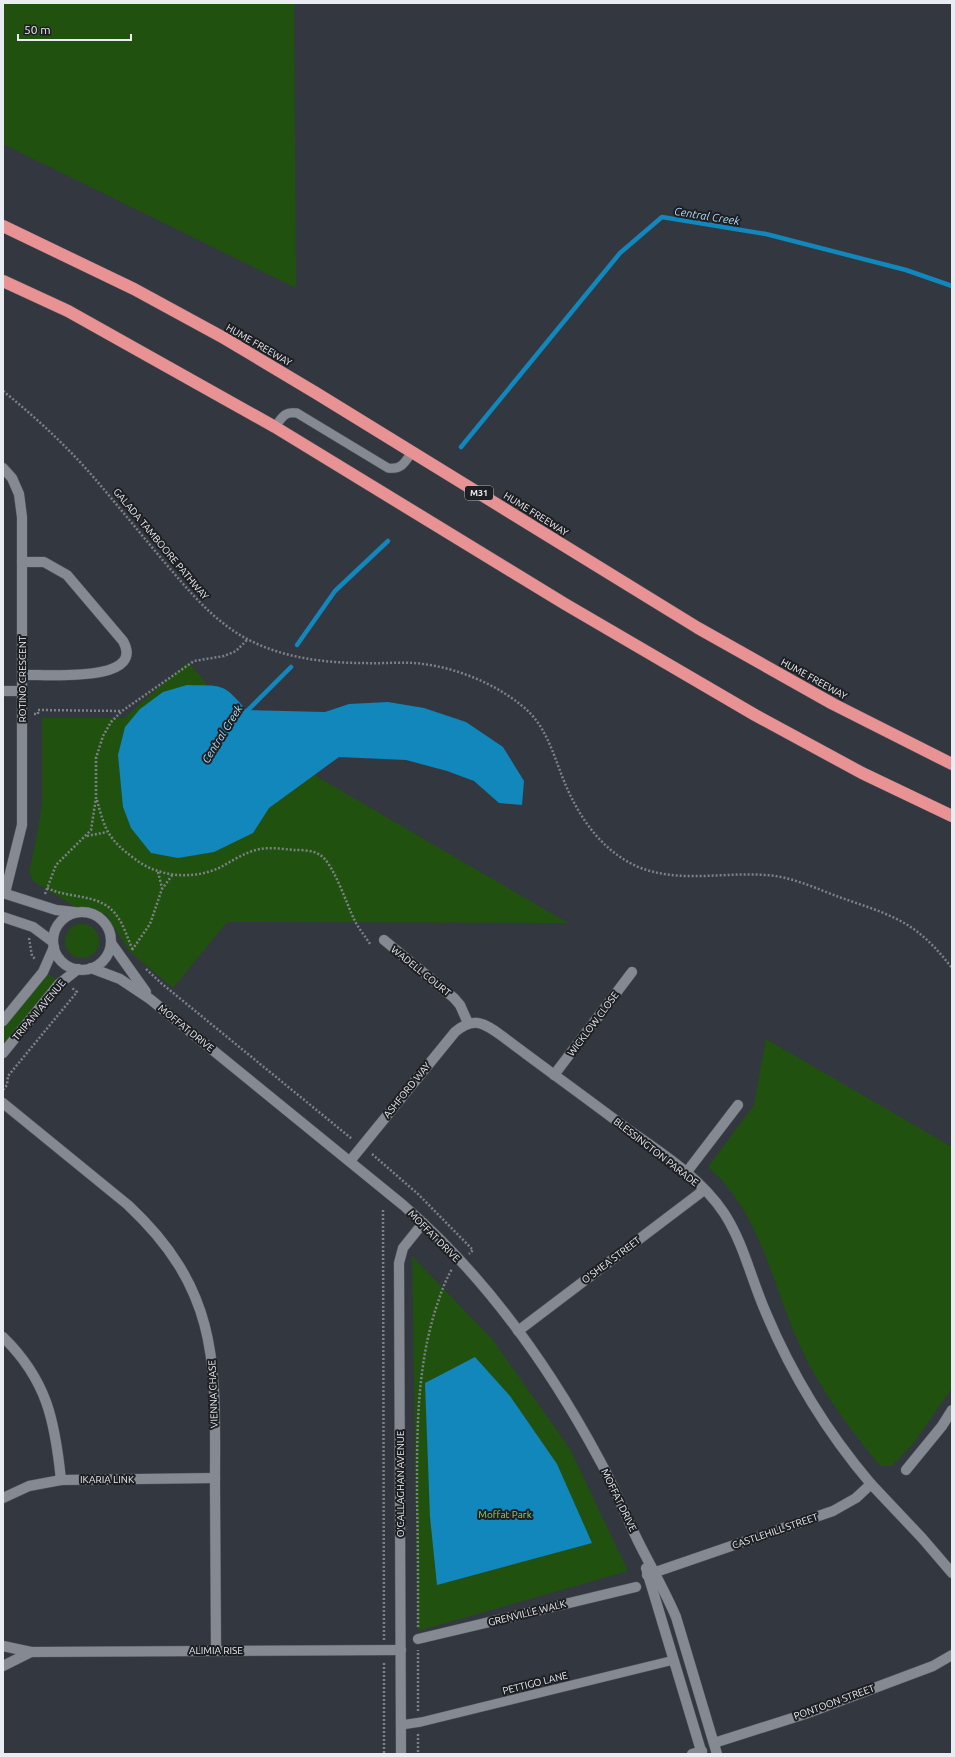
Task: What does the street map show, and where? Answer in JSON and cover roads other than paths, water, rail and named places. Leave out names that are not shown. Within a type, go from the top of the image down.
[{"type":"highway","name":"HUME FREEWAY","points":[[3,226],[134,289],[224,338],[698,628],[833,704],[952,764]]},
{"type":"highway","points":[[3,281],[68,311],[274,426],[565,604],[755,715],[862,773],[952,816]]},
{"type":"street","name":"ROTINO CRESCENT","points":[[3,468],[12,478],[19,494],[22,517],[22,825],[4,893]]},
{"type":"street","points":[[22,562],[44,562],[67,575],[123,640],[128,653],[127,658],[118,668],[100,673],[22,675]]},
{"type":"street","points":[[3,691],[22,691]]},
{"type":"street","points":[[4,893],[56,910],[89,913],[101,919],[111,934],[111,944],[105,959],[91,968],[78,970],[62,962],[54,944],[54,932],[59,923],[66,916],[75,912]]},
{"type":"street","points":[[3,917],[32,927],[54,944]]},
{"type":"street","name":"WADELL COURT","points":[[384,940],[454,998],[460,1005],[468,1023]]},
{"type":"street","name":"TRIPANI AVENUE","points":[[3,1021],[46,967],[54,944]]},
{"type":"street","name":"MOFFAT DRIVE","points":[[111,944],[150,999]]},
{"type":"street","name":"MOFFAT DRIVE","points":[[91,968],[120,979],[150,999],[350,1161],[423,1223],[461,1262],[518,1331],[549,1376],[595,1452],[638,1541],[651,1574],[699,1753]]},
{"type":"street","name":"TRIPANI AVENUE","points":[[3,1053],[63,980],[78,970]]},
{"type":"street","name":"WICKLOW CLOSE","points":[[554,1075],[632,972]]},
{"type":"street","name":"BLESSINGTON PARADE","points":[[468,1023],[482,1023],[488,1026],[686,1173],[716,1203],[734,1229],[744,1250],[763,1308],[798,1381],[820,1418],[854,1464],[871,1484]]},
{"type":"street","name":"ASHFORD WAY","points":[[350,1161],[455,1032],[468,1023]]},
{"type":"street","name":"VIENNA CHASE","points":[[3,1102],[148,1223],[166,1245],[183,1270],[196,1297],[210,1346],[215,1398],[216,1650]]},
{"type":"street","points":[[686,1173],[738,1105]]},
{"type":"street","name":"O'SHEA STREET","points":[[518,1331],[704,1190]]},
{"type":"street","name":"O'CALLAGHAN AVENUE","points":[[401,1754],[399,1263],[403,1248],[423,1223]]},
{"type":"street","points":[[3,1337],[22,1358],[43,1392],[54,1426],[61,1480]]},
{"type":"street","points":[[906,1470],[942,1426],[952,1410]]},
{"type":"street","name":"IKARIA LINK","points":[[3,1498],[29,1486],[61,1480],[215,1478]]},
{"type":"street","points":[[871,1484],[922,1538],[952,1573]]},
{"type":"street","name":"CASTLEHILL STREET","points":[[651,1574],[832,1511],[856,1498],[871,1484]]},
{"type":"street","name":"MOFFAT DRIVE","points":[[651,1574],[676,1617],[717,1754]]},
{"type":"street","name":"GRENVILLE WALK","points":[[418,1639],[636,1587]]},
{"type":"street","name":"ALIMIA RISE","points":[[3,1646],[31,1652],[401,1650]]},
{"type":"street","name":"ALIMIA RISE","points":[[3,1666],[31,1652]]},
{"type":"street","name":"PONTOON STREET","points":[[714,1743],[805,1714],[933,1666],[952,1655]]},
{"type":"lane","points":[[274,426],[285,414],[290,412],[298,413],[388,468],[395,469],[402,466],[412,452]]},
{"type":"lane","name":"PETTIGO LANE","points":[[401,1725],[674,1660]]},
{"type":"water","points":[[187,685],[208,685],[221,687],[232,694],[246,710],[325,712],[349,704],[388,702],[424,708],[466,722],[503,747],[524,781],[522,805],[499,803],[474,781],[447,771],[406,760],[339,757],[269,808],[253,833],[214,852],[178,858],[151,853],[131,828],[123,807],[118,755],[125,727],[140,709],[163,692]]},
{"type":"water","points":[[475,1357],[510,1396],[557,1464],[592,1543],[437,1585],[430,1517],[425,1383]]},
{"type":"waterway","name":"Central Creek","points":[[461,447],[620,253],[662,217],[766,234],[906,270],[952,286]]},
{"type":"waterway","name":"Central Creek","points":[[297,645],[335,591],[388,541]]},
{"type":"waterway","name":"Central Creek","points":[[244,714],[291,667]]},
{"type":"park label","name":"Moffat Park","points":[[505,1514]]}]
